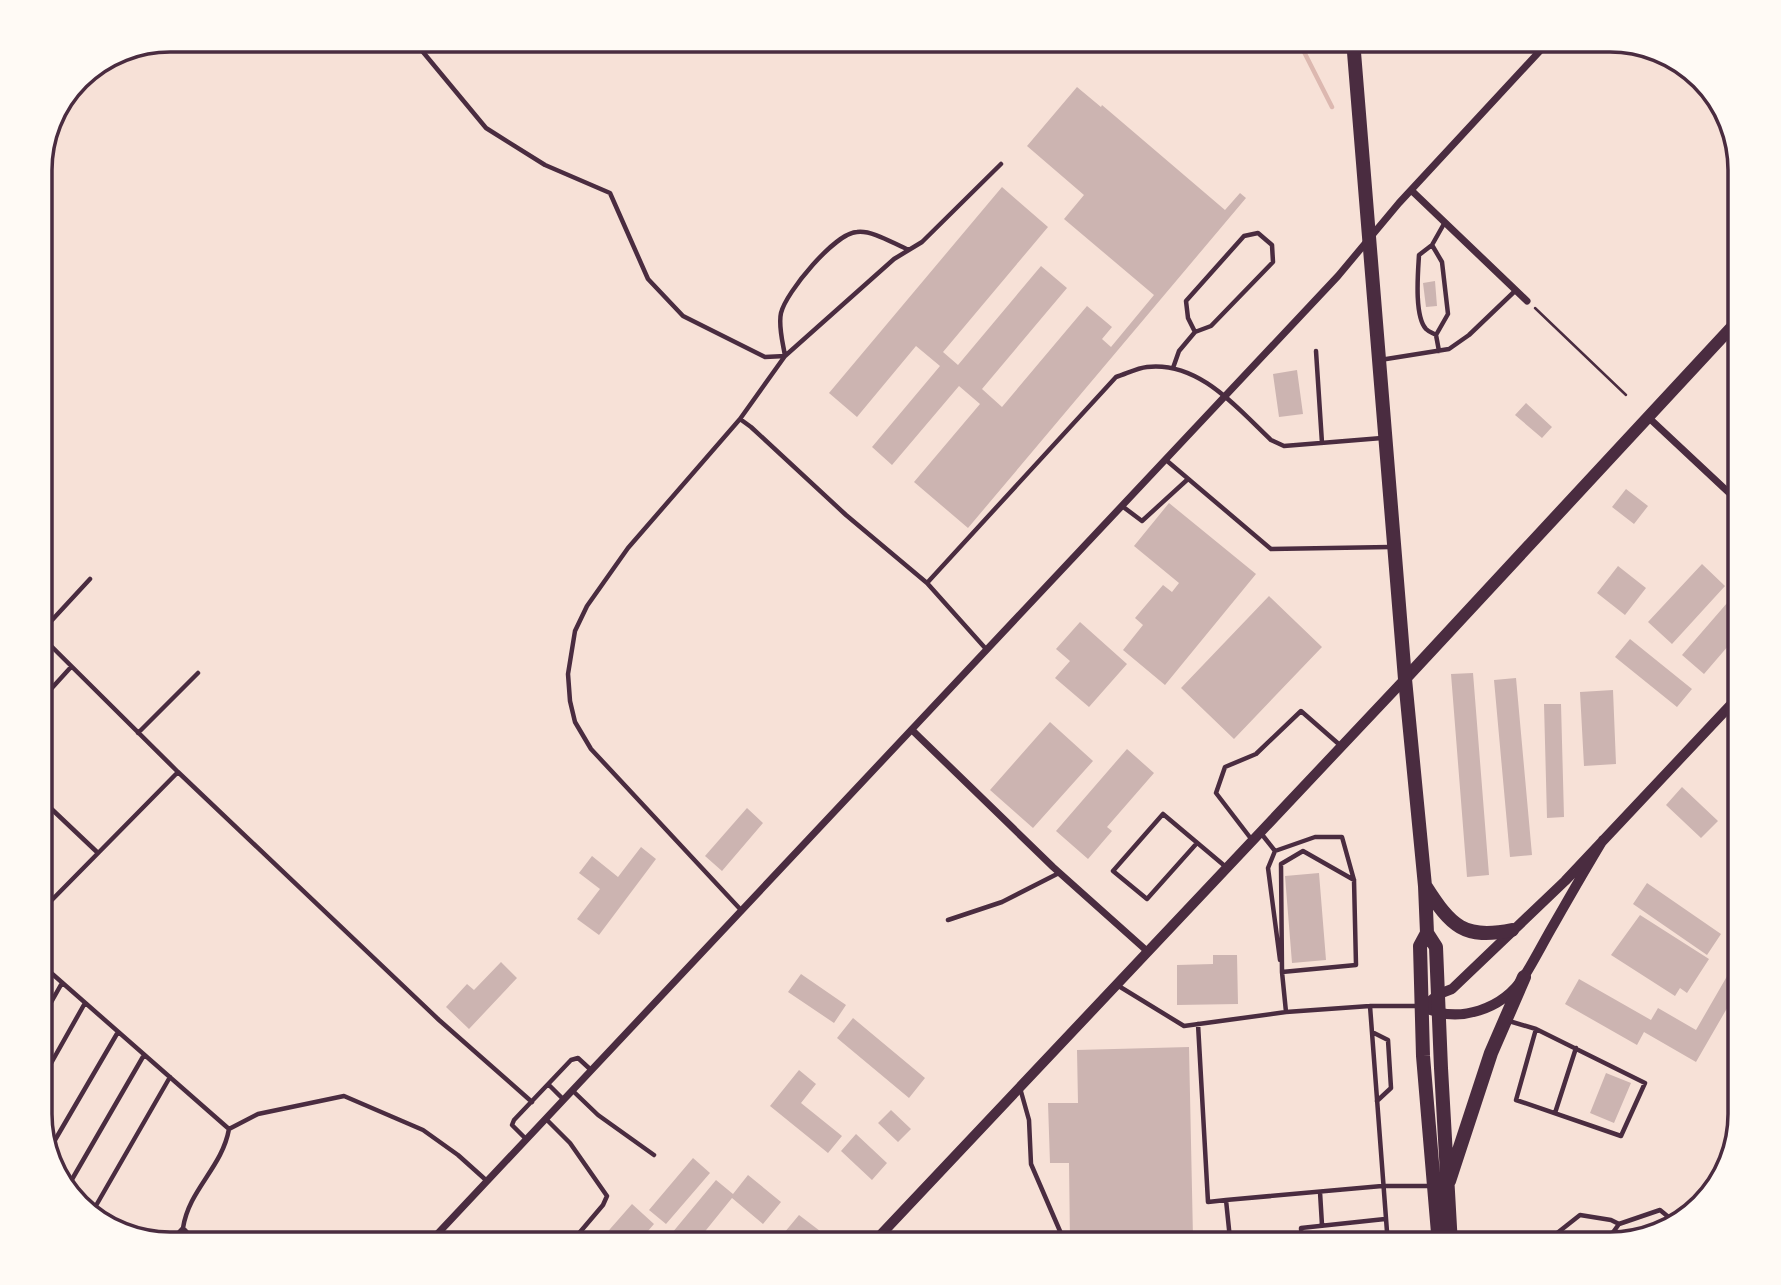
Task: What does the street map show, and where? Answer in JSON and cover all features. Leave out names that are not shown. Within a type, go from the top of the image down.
[{"type":"highway","points":[[1354,52],[1427,933],[1436,947],[1444,1103],[1439,1232]]},
{"type":"highway","points":[[1425,886],[1443,913],[1464,930],[1490,935],[1512,930]]},
{"type":"highway","points":[[1427,933],[1420,946],[1423,1056],[1427,1106],[1449,1232]]},
{"type":"highway","points":[[1440,1186],[1465,1138],[1491,1053],[1524,976]]},
{"type":"highway","points":[[1427,1106],[1444,1103]]},
{"type":"main road","points":[[1405,679],[1728,331]]},
{"type":"street","points":[[438,1232],[1338,276],[1411,190],[1539,52]]},
{"type":"street","points":[[1411,190],[1527,301]]},
{"type":"street","points":[[1648,417],[1728,492]]},
{"type":"street","points":[[883,1232],[1405,679]]},
{"type":"street","points":[[1603,841],[1524,976],[1504,998],[1468,1015],[1439,1014],[1423,1007],[1438,994],[1452,989],[1603,841],[1728,711]]},
{"type":"street","points":[[912,730],[1059,873],[1147,951]]},
{"type":"lane","points":[[423,52],[485,128],[545,165],[610,193],[649,279],[683,316],[765,357],[785,356]]},
{"type":"lane","points":[[742,910],[591,749],[575,722],[570,701],[568,674],[575,631],[587,606],[628,548],[740,419],[785,356],[894,259],[922,242],[1001,163]]},
{"type":"lane","points":[[1436,335],[1426,329],[1421,319],[1417,282],[1419,255],[1432,245],[1445,222]]},
{"type":"lane","points":[[785,356],[780,322],[786,298],[838,241],[854,232],[866,232],[909,250]]},
{"type":"lane","points":[[1173,368],[1180,351],[1195,332],[1211,326],[1273,262],[1272,245],[1258,233],[1244,236],[1186,301],[1188,318],[1195,332]]},
{"type":"lane","points":[[1432,245],[1442,262],[1448,314],[1436,335],[1439,351]]},
{"type":"lane","points":[[1379,360],[1449,349],[1469,335],[1516,290]]},
{"type":"lane","points":[[1316,351],[1322,443]]},
{"type":"lane","points":[[927,583],[1116,377],[1147,366],[1173,368],[1203,380],[1271,440],[1284,446],[1386,438]]},
{"type":"lane","points":[[740,419],[846,515],[927,583],[987,650]]},
{"type":"lane","points":[[1165,460],[1271,549],[1394,547]]},
{"type":"lane","points":[[1122,506],[1142,522],[1188,479]]},
{"type":"lane","points":[[53,621],[90,579]]},
{"type":"lane","points":[[53,647],[178,772],[439,1020],[532,1102]]},
{"type":"lane","points":[[53,687],[71,667]]},
{"type":"lane","points":[[138,733],[198,673]]},
{"type":"lane","points":[[1252,841],[1216,793],[1225,767],[1256,754],[1301,711],[1341,746]]},
{"type":"lane","points":[[53,899],[178,772]]},
{"type":"lane","points":[[53,810],[98,853]]},
{"type":"lane","points":[[1197,843],[1147,899],[1113,871],[1163,814],[1197,843],[1226,868]]},
{"type":"lane","points":[[1260,832],[1275,851]]},
{"type":"lane","points":[[1282,972],[1356,965],[1353,880],[1342,837],[1315,836],[1275,851],[1268,868],[1286,1012]]},
{"type":"lane","points":[[1282,972],[1281,864],[1303,851],[1353,880]]},
{"type":"lane","points":[[948,920],[1002,902],[1059,873]]},
{"type":"lane","points":[[53,975],[229,1129]]},
{"type":"lane","points":[[53,999],[62,983]]},
{"type":"lane","points":[[1116,984],[1184,1026],[1286,1012],[1370,1006],[1423,1007]]},
{"type":"lane","points":[[53,1058],[85,1003]]},
{"type":"lane","points":[[1370,1006],[1386,1232]]},
{"type":"lane","points":[[1505,1020],[1536,1029],[1645,1083],[1621,1136],[1516,1100],[1536,1029]]},
{"type":"lane","points":[[1198,1024],[1208,1202],[1382,1186],[1440,1186]]},
{"type":"lane","points":[[56,1139],[118,1032]]},
{"type":"lane","points":[[1372,1032],[1388,1040],[1389,1052],[1391,1088],[1377,1102]]},
{"type":"lane","points":[[1555,1113],[1576,1048]]},
{"type":"lane","points":[[72,1180],[144,1055]]},
{"type":"lane","points":[[526,1139],[512,1123],[575,1058],[591,1070]]},
{"type":"lane","points":[[96,1205],[170,1077]]},
{"type":"lane","points":[[549,1085],[564,1099]]},
{"type":"lane","points":[[1020,1087],[1029,1120],[1031,1164],[1060,1232]]},
{"type":"lane","points":[[572,1090],[598,1115],[654,1155]]},
{"type":"lane","points":[[229,1129],[258,1114],[344,1097],[423,1130],[458,1155],[487,1181]]},
{"type":"lane","points":[[546,1118],[570,1143],[607,1196],[603,1205],[580,1232]]},
{"type":"lane","points":[[179,1232],[183,1228],[186,1210],[226,1146],[229,1129]]},
{"type":"lane","points":[[1320,1192],[1322,1225]]},
{"type":"lane","points":[[1226,1200],[1230,1232]]},
{"type":"lane","points":[[1613,1232],[1619,1224],[1660,1210],[1668,1217]]},
{"type":"lane","points":[[1558,1232],[1580,1215],[1619,1224]]},
{"type":"lane","points":[[1301,1232],[1301,1228],[1385,1219]]},
{"type":"lane","points":[[183,1228],[187,1232]]},
{"type":"path","points":[[1527,301],[1626,396]]},
{"type":"building","points":[[1077,87],[1101,107],[1102,105],[1225,210],[1240,193],[1246,198],[968,528],[914,482],[980,404],[959,386],[892,465],[872,447],[940,366],[916,346],[857,417],[829,393],[1002,187],[1048,227],[943,352],[958,365],[1041,266],[1067,288],[982,389],[1002,407],[1087,306],[1112,327],[1102,339],[1111,347],[1154,295],[1064,219],[1084,195],[1027,146]]},
{"type":"building","points":[[1435,281],[1437,306],[1426,307],[1423,283]]},
{"type":"building","points":[[1297,370],[1303,414],[1279,417],[1273,374]]},
{"type":"building","points":[[1526,403],[1552,427],[1542,438],[1515,415]]},
{"type":"building","points":[[1626,489],[1648,506],[1634,524],[1612,507]]},
{"type":"building","points":[[1169,503],[1256,574],[1165,685],[1123,650],[1143,625],[1135,618],[1163,585],[1172,592],[1179,583],[1134,546]]},
{"type":"building","points":[[1702,564],[1725,586],[1672,644],[1648,622]]},
{"type":"building","points":[[1618,566],[1646,588],[1625,615],[1597,593]]},
{"type":"building","points":[[1269,596],[1322,647],[1234,739],[1181,688]]},
{"type":"building","points":[[1728,602],[1728,646],[1704,674],[1682,655]]},
{"type":"building","points":[[1080,622],[1127,664],[1089,707],[1055,678],[1070,661],[1056,649]]},
{"type":"building","points":[[1630,639],[1692,689],[1677,707],[1615,657]]},
{"type":"building","points":[[1473,673],[1489,875],[1467,877],[1451,674]]},
{"type":"building","points":[[1516,678],[1532,855],[1510,857],[1494,680]]},
{"type":"building","points":[[1613,690],[1616,764],[1584,766],[1580,692]]},
{"type":"building","points":[[1544,704],[1561,704],[1564,817],[1547,818]]},
{"type":"building","points":[[1050,722],[1093,761],[1033,828],[990,790]]},
{"type":"building","points":[[1127,749],[1154,773],[1107,827],[1112,831],[1088,859],[1056,831]]},
{"type":"building","points":[[1682,787],[1718,821],[1701,838],[1666,805]]},
{"type":"building","points":[[747,808],[763,823],[722,871],[705,856]]},
{"type":"building","points":[[641,847],[656,859],[599,935],[577,919],[600,889],[579,873],[592,856],[618,877]]},
{"type":"building","points":[[1319,873],[1326,960],[1292,963],[1285,876]]},
{"type":"building","points":[[1647,883],[1721,934],[1707,955],[1633,904]]},
{"type":"building","points":[[1640,915],[1709,959],[1687,993],[1680,988],[1675,996],[1611,955]]},
{"type":"building","points":[[1213,955],[1237,955],[1238,1004],[1177,1005],[1177,965],[1213,964]]},
{"type":"building","points":[[501,962],[517,978],[469,1029],[446,1007],[467,984],[474,990]]},
{"type":"building","points":[[801,974],[846,1005],[834,1023],[788,992]]},
{"type":"building","points":[[1728,975],[1728,1007],[1696,1062],[1644,1032],[1637,1045],[1565,1004],[1579,979],[1651,1020],[1658,1008],[1696,1030]]},
{"type":"building","points":[[853,1018],[925,1078],[909,1098],[837,1038]]},
{"type":"building","points":[[1189,1047],[1193,1232],[1070,1232],[1069,1163],[1050,1163],[1048,1103],[1078,1103],[1077,1050]]},
{"type":"building","points":[[799,1070],[816,1084],[801,1103],[842,1136],[828,1153],[770,1106]]},
{"type":"building","points":[[1606,1073],[1631,1083],[1614,1123],[1590,1113]]},
{"type":"building","points":[[891,1110],[911,1129],[898,1142],[878,1123]]},
{"type":"building","points":[[856,1134],[887,1163],[872,1180],[841,1151]]},
{"type":"building","points":[[693,1158],[710,1173],[666,1224],[649,1210]]},
{"type":"building","points":[[748,1175],[781,1202],[763,1224],[732,1198],[705,1232],[673,1232],[716,1180],[733,1194]]},
{"type":"building","points":[[632,1204],[654,1224],[647,1232],[607,1232]]},
{"type":"building","points":[[799,1215],[820,1231],[819,1232],[785,1232]]},
{"type":"waterway","points":[[1304,52],[1332,107]]}]
